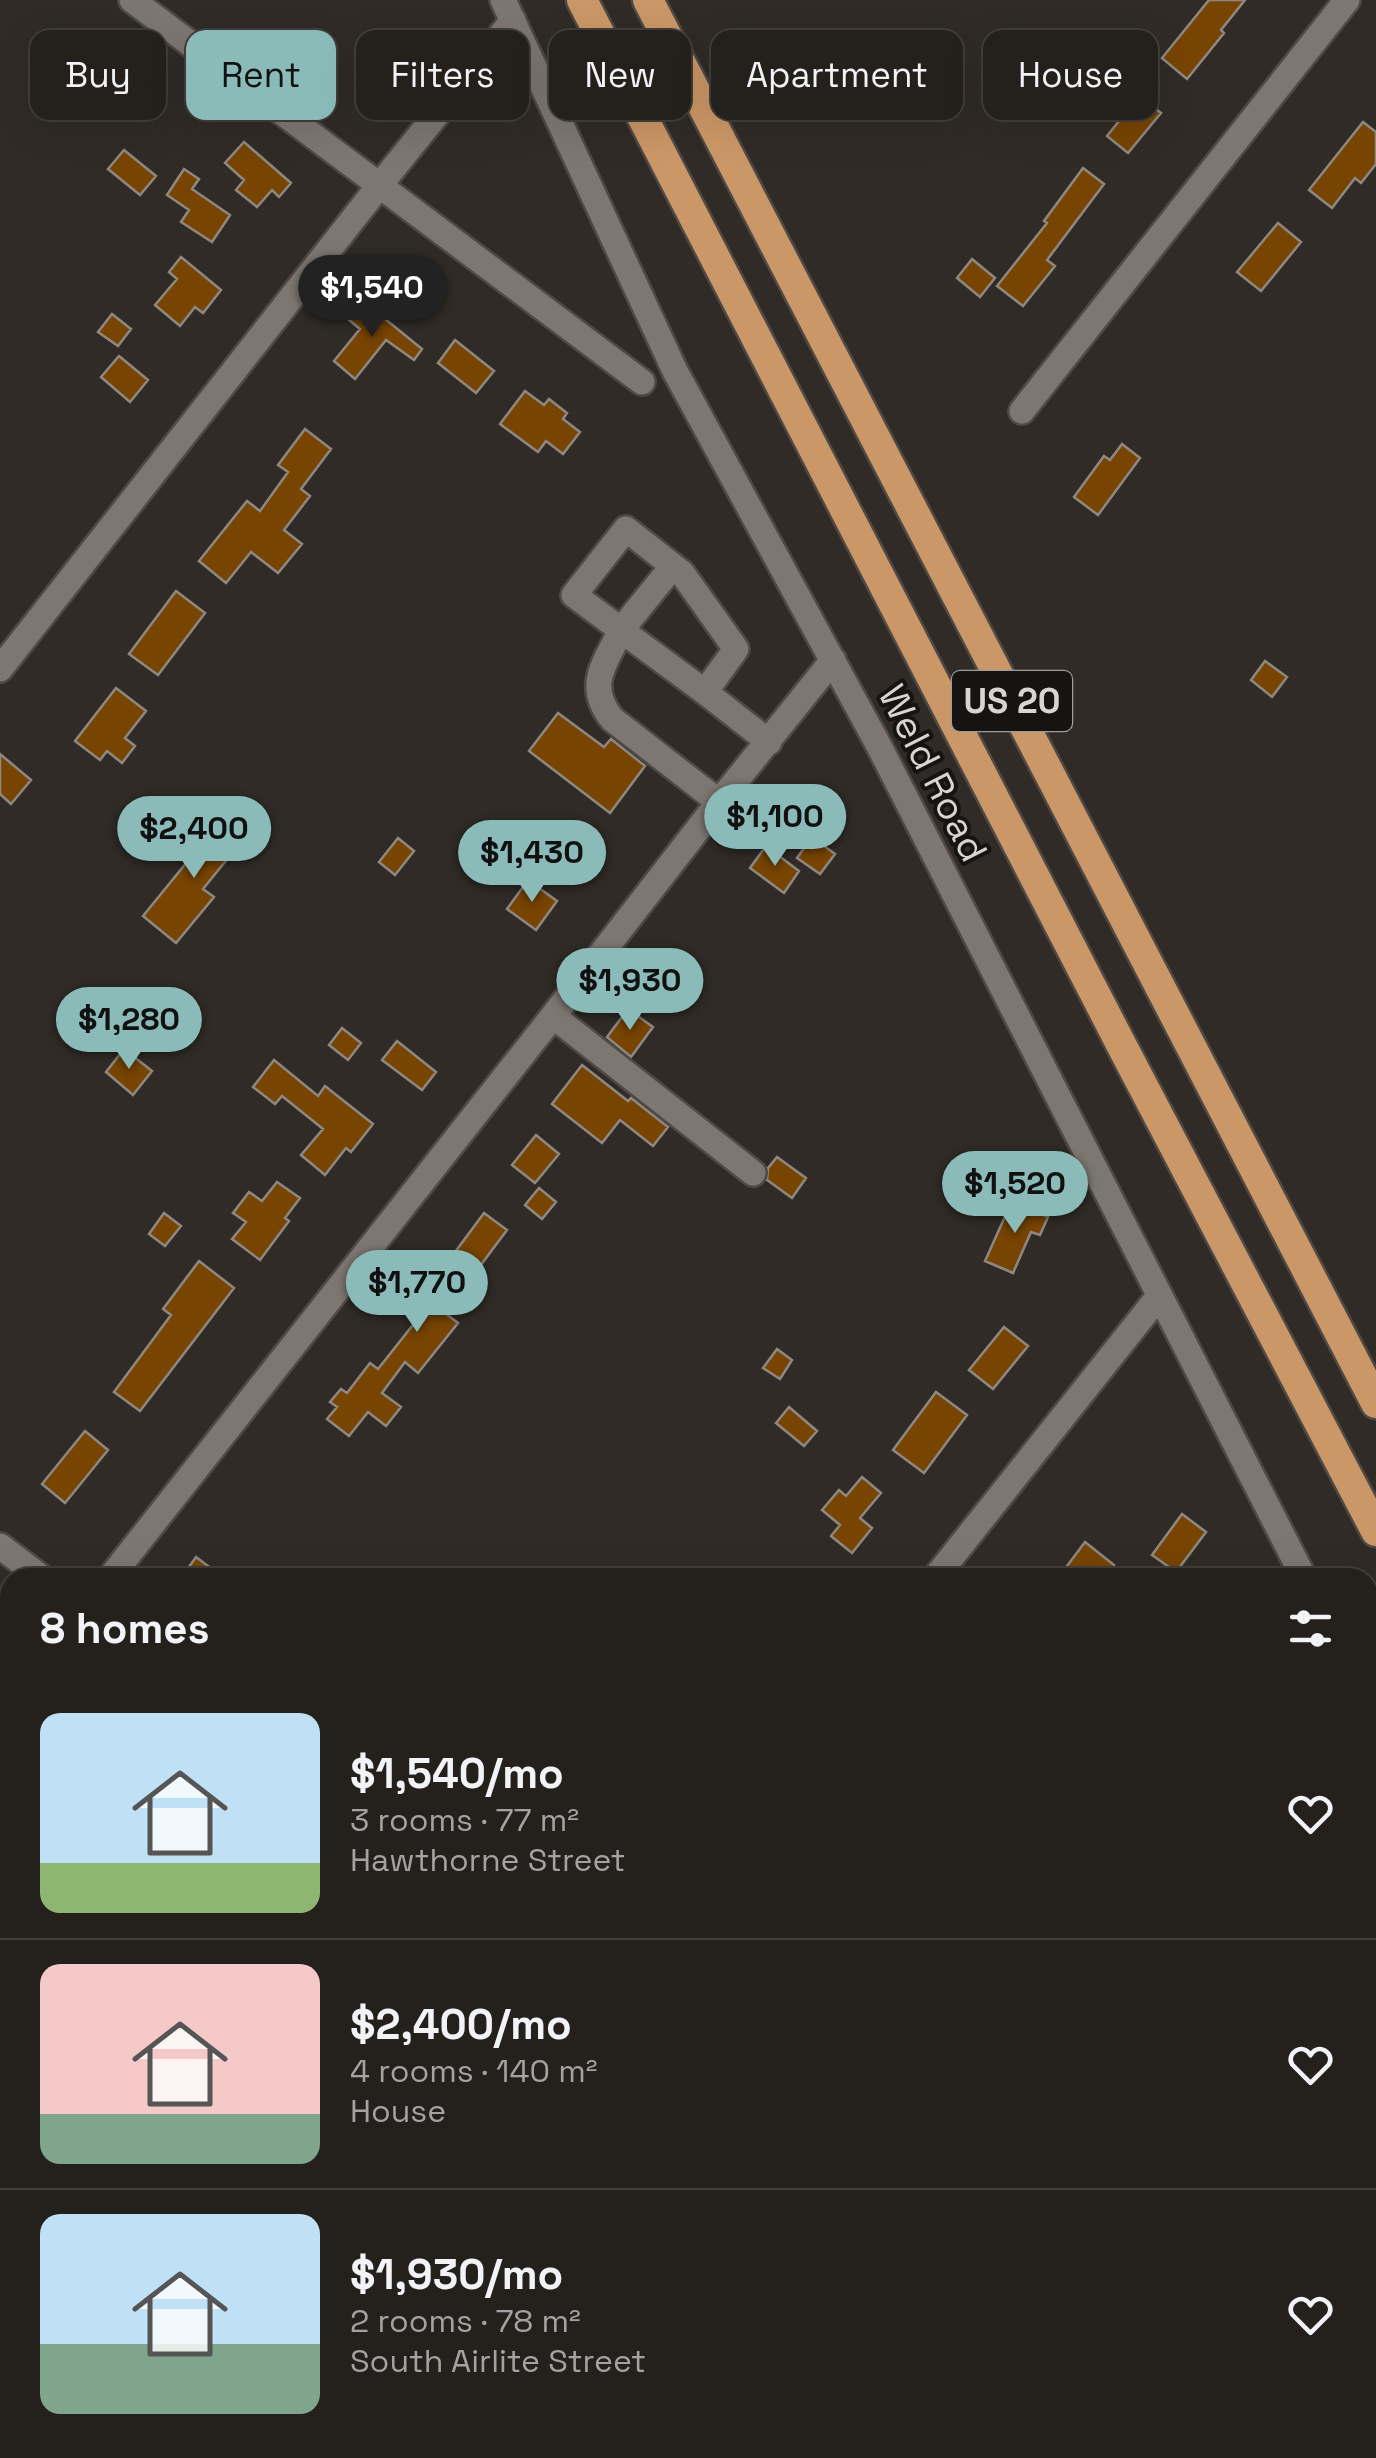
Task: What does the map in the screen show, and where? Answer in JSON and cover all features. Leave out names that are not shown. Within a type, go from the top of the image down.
[{"type":"highway","name":"US 20","points":[[582,0],[1376,1531]]},
{"type":"highway","name":"US 20","points":[[648,0],[1376,1403]]},
{"type":"street","points":[[132,0],[642,382]]},
{"type":"street","points":[[1022,411],[1347,0]]},
{"type":"street","points":[[0,669],[380,186],[508,10]]},
{"type":"street","name":"Weld Road","points":[[508,10],[675,370],[833,660],[1299,1568]]},
{"type":"street","points":[[705,692],[736,649],[682,574],[626,529],[574,594],[768,742]]},
{"type":"street","points":[[673,566],[620,630],[598,678],[597,692],[612,719],[719,802]]},
{"type":"street","points":[[118,1568],[833,660]]},
{"type":"street","points":[[553,1016],[754,1173]]},
{"type":"street","points":[[943,1568],[1159,1296]]},
{"type":"street","points":[[0,1546],[29,1568]]},
{"type":"building","points":[[1209,0],[1245,0],[1187,79],[1162,58]]},
{"type":"building","points":[[1120,120],[1155,120],[1128,153],[1107,136]]},
{"type":"building","points":[[1363,122],[1376,132],[1376,164],[1361,183],[1355,178],[1332,208],[1309,190]]},
{"type":"building","points":[[244,142],[291,183],[279,197],[272,190],[257,207],[236,190],[244,180],[225,163]]},
{"type":"building","points":[[124,150],[156,176],[140,195],[108,169]]},
{"type":"building","points":[[1083,168],[1104,184],[1047,260],[1055,266],[1023,306],[997,286],[1047,223],[1044,221]]},
{"type":"building","points":[[184,169],[199,179],[192,189],[230,215],[212,242],[181,222],[189,210],[167,195]]},
{"type":"building","points":[[1278,223],[1301,242],[1261,291],[1237,272]]},
{"type":"building","points":[[181,257],[221,290],[203,313],[195,307],[180,326],[155,305],[177,279],[169,272]]},
{"type":"building","points":[[972,259],[995,278],[980,297],[957,278]]},
{"type":"building","points":[[363,301],[422,349],[414,360],[386,340],[355,379],[334,361],[360,329],[348,319]]},
{"type":"building","points":[[112,314],[131,329],[118,346],[98,332]]},
{"type":"building","points":[[455,340],[494,371],[476,393],[438,363]]},
{"type":"building","points":[[119,356],[148,380],[130,402],[101,377]]},
{"type":"building","points":[[525,391],[544,405],[549,399],[567,413],[563,419],[580,432],[563,454],[546,441],[538,452],[500,424]]},
{"type":"building","points":[[305,429],[331,449],[301,489],[310,496],[284,530],[302,544],[278,573],[251,552],[226,583],[199,561],[247,501],[260,511],[288,472],[278,465]]},
{"type":"building","points":[[1122,444],[1140,458],[1098,515],[1074,497],[1104,456],[1110,460]]},
{"type":"building","points":[[176,591],[205,613],[158,675],[129,654]]},
{"type":"building","points":[[1265,661],[1287,677],[1272,697],[1251,680]]},
{"type":"building","points":[[116,688],[146,711],[125,738],[135,746],[122,763],[107,751],[100,760],[75,741]]},
{"type":"building","points":[[558,713],[604,747],[611,739],[645,766],[610,813],[529,751]]},
{"type":"building","points":[[0,754],[31,780],[11,804],[0,794]]},
{"type":"building","points":[[220,815],[246,836],[203,889],[214,897],[176,943],[143,916]]},
{"type":"building","points":[[812,837],[835,854],[820,874],[797,858]]},
{"type":"building","points":[[398,838],[414,851],[395,875],[379,862]]},
{"type":"building","points":[[766,846],[799,871],[784,893],[750,868]]},
{"type":"building","points":[[528,880],[557,901],[536,930],[507,909]]},
{"type":"building","points":[[628,1009],[653,1027],[631,1057],[607,1037]]},
{"type":"building","points":[[342,1028],[361,1043],[348,1060],[329,1045]]},
{"type":"building","points":[[397,1041],[436,1072],[422,1090],[382,1060]]},
{"type":"building","points":[[124,1049],[152,1071],[133,1095],[106,1072]]},
{"type":"building","points":[[274,1060],[318,1096],[325,1086],[373,1124],[351,1152],[346,1148],[325,1175],[301,1155],[323,1129],[282,1096],[275,1104],[253,1087]]},
{"type":"building","points":[[582,1065],[668,1127],[653,1146],[620,1120],[602,1143],[552,1104]]},
{"type":"building","points":[[536,1135],[559,1154],[535,1183],[512,1165]]},
{"type":"building","points":[[777,1157],[806,1178],[792,1198],[767,1180],[768,1168]]},
{"type":"building","points":[[277,1182],[300,1198],[285,1218],[289,1221],[260,1260],[232,1239],[246,1222],[233,1213],[249,1192],[262,1201]]},
{"type":"building","points":[[539,1188],[556,1202],[542,1219],[525,1205]]},
{"type":"building","points":[[1012,1201],[1048,1217],[1040,1235],[1031,1232],[1013,1273],[985,1261]]},
{"type":"building","points":[[164,1213],[181,1226],[165,1246],[149,1234]]},
{"type":"building","points":[[484,1213],[507,1230],[445,1313],[458,1323],[418,1373],[405,1362],[382,1393],[401,1407],[386,1426],[368,1412],[349,1436],[327,1419],[337,1407],[330,1402],[341,1389],[347,1393],[370,1363],[378,1369],[450,1278],[441,1271]]},
{"type":"building","points":[[199,1261],[234,1288],[140,1411],[114,1392],[171,1315],[163,1309]]},
{"type":"building","points":[[1004,1327],[1028,1346],[993,1389],[969,1370]]},
{"type":"building","points":[[777,1349],[792,1360],[780,1379],[763,1368]]},
{"type":"building","points":[[936,1392],[967,1415],[924,1473],[893,1450]]},
{"type":"building","points":[[789,1407],[817,1431],[804,1446],[776,1423]]},
{"type":"building","points":[[85,1431],[108,1450],[65,1503],[42,1484]]},
{"type":"building","points":[[862,1477],[881,1493],[860,1518],[872,1528],[852,1553],[831,1536],[840,1525],[822,1510],[839,1490],[846,1496]]},
{"type":"building","points":[[1182,1514],[1206,1532],[1179,1568],[1170,1568],[1152,1555]]},
{"type":"building","points":[[1085,1542],[1114,1565],[1112,1568],[1066,1568]]},
{"type":"building","points":[[196,1557],[211,1568],[188,1568]]}]
